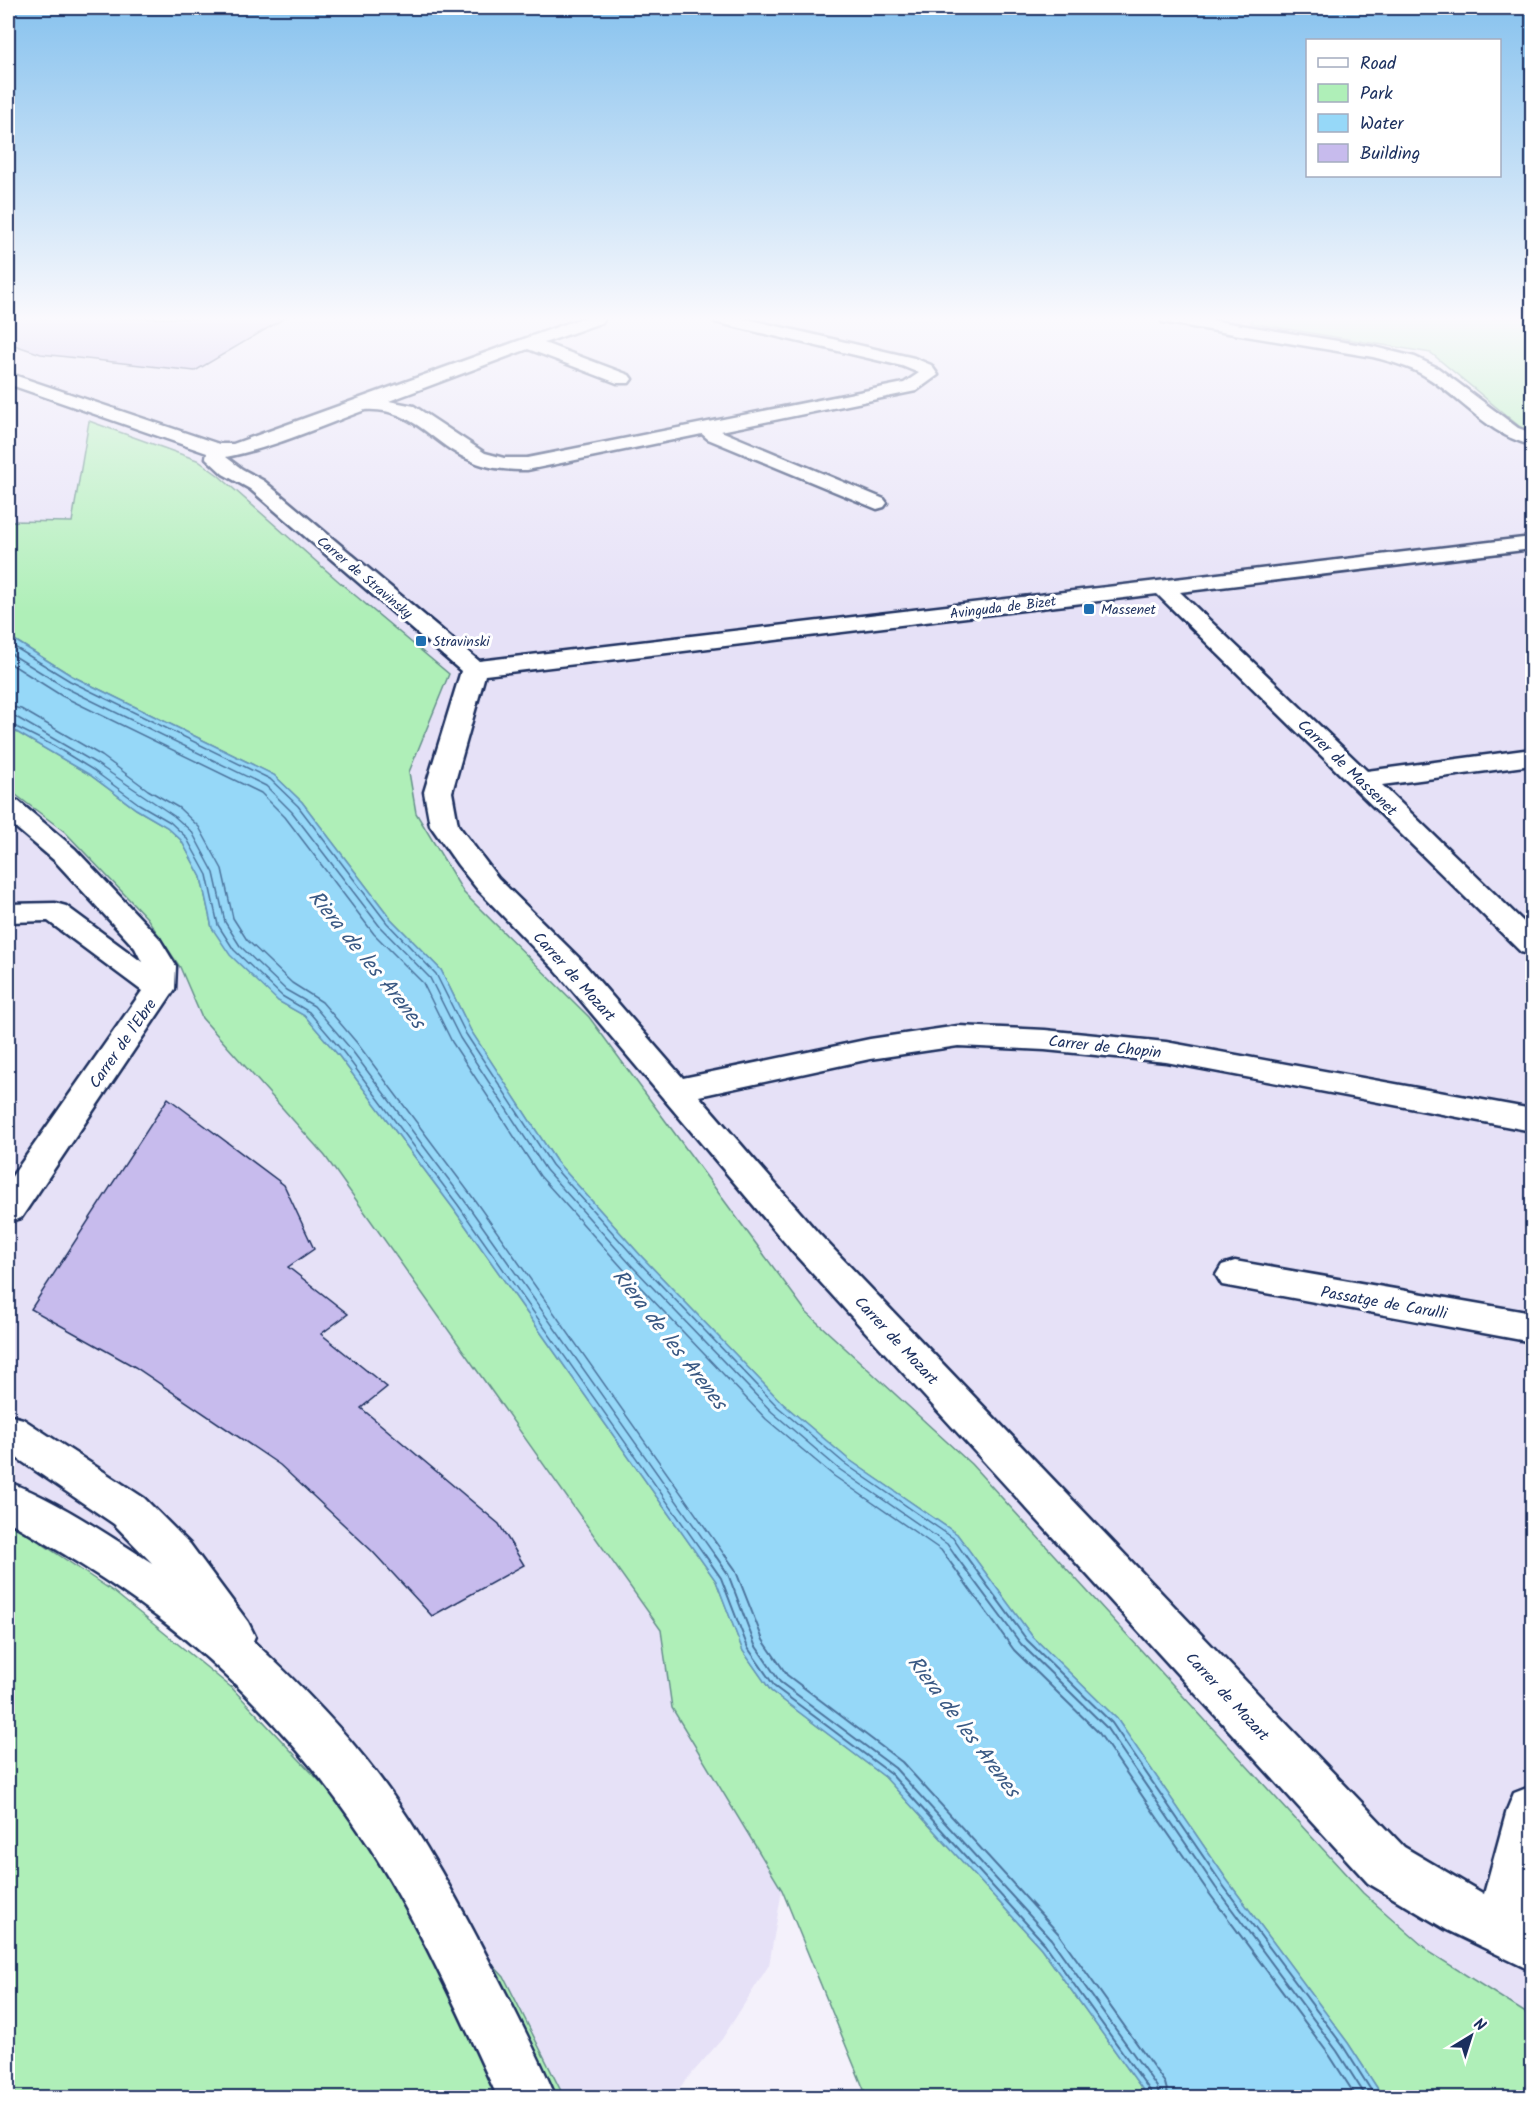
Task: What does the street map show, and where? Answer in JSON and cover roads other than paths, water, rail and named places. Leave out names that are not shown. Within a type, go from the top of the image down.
[{"type":"street","points":[[135,416],[231,445],[286,432],[329,416]]},
{"type":"street","points":[[157,416],[215,431],[231,445]]},
{"type":"street","points":[[416,416],[478,457],[504,464],[527,464],[765,416]]},
{"type":"street","points":[[1490,416],[1511,432],[1533,439]]},
{"type":"street","points":[[706,428],[726,440],[877,503]]},
{"type":"street","name":"Carrer de Stravinsky","points":[[231,445],[216,458],[221,463],[238,477],[257,485],[474,669]]},
{"type":"street","name":"Avinguda de Bizet","points":[[474,669],[1533,543]]},
{"type":"street","name":"Carrer de Massenet","points":[[1163,588],[1533,946]]},
{"type":"street","name":"Carrer de Mozart","points":[[474,669],[438,792],[444,825],[488,884],[567,964],[805,1242],[1386,1865],[1516,1937]]},
{"type":"street","points":[[1361,780],[1533,757]]},
{"type":"street","name":"Carrer de l'Ebre","points":[[8,807],[65,855],[148,944],[160,966],[159,989],[8,1209]]},
{"type":"street","points":[[8,913],[55,912],[159,989]]},
{"type":"street","name":"Carrer de Chopin","points":[[676,1090],[870,1048],[958,1036],[1045,1040],[1166,1052],[1533,1120]]},
{"type":"street","name":"Passatge de Carulli","points":[[1236,1275],[1533,1329]]},
{"type":"street","points":[[8,1431],[129,1511],[174,1557],[215,1611],[260,1678]]},
{"type":"street","points":[[8,1500],[80,1540],[186,1613],[222,1642],[298,1718],[359,1790],[396,1845],[473,1985],[528,2097]]},
{"type":"street","points":[[1516,1937],[1533,1810]]},
{"type":"water","name":"Riera de les Arenes","points":[[8,636],[72,676],[274,775],[302,802],[391,919],[441,970],[471,1031],[556,1161],[642,1257],[782,1403],[848,1459],[957,1534],[1032,1636],[1117,1719],[1227,1880],[1348,2043],[1383,2097],[1148,2097],[1041,1948],[885,1777],[771,1691],[743,1651],[716,1581],[453,1208],[339,1056],[305,1016],[278,1001],[230,955],[212,928],[201,877],[181,840],[167,827],[136,809],[90,775],[8,727]]},
{"type":"place","name":"Massenet","points":[[1089,609]]},
{"type":"place","name":"Stravinski","points":[[421,641]]}]
